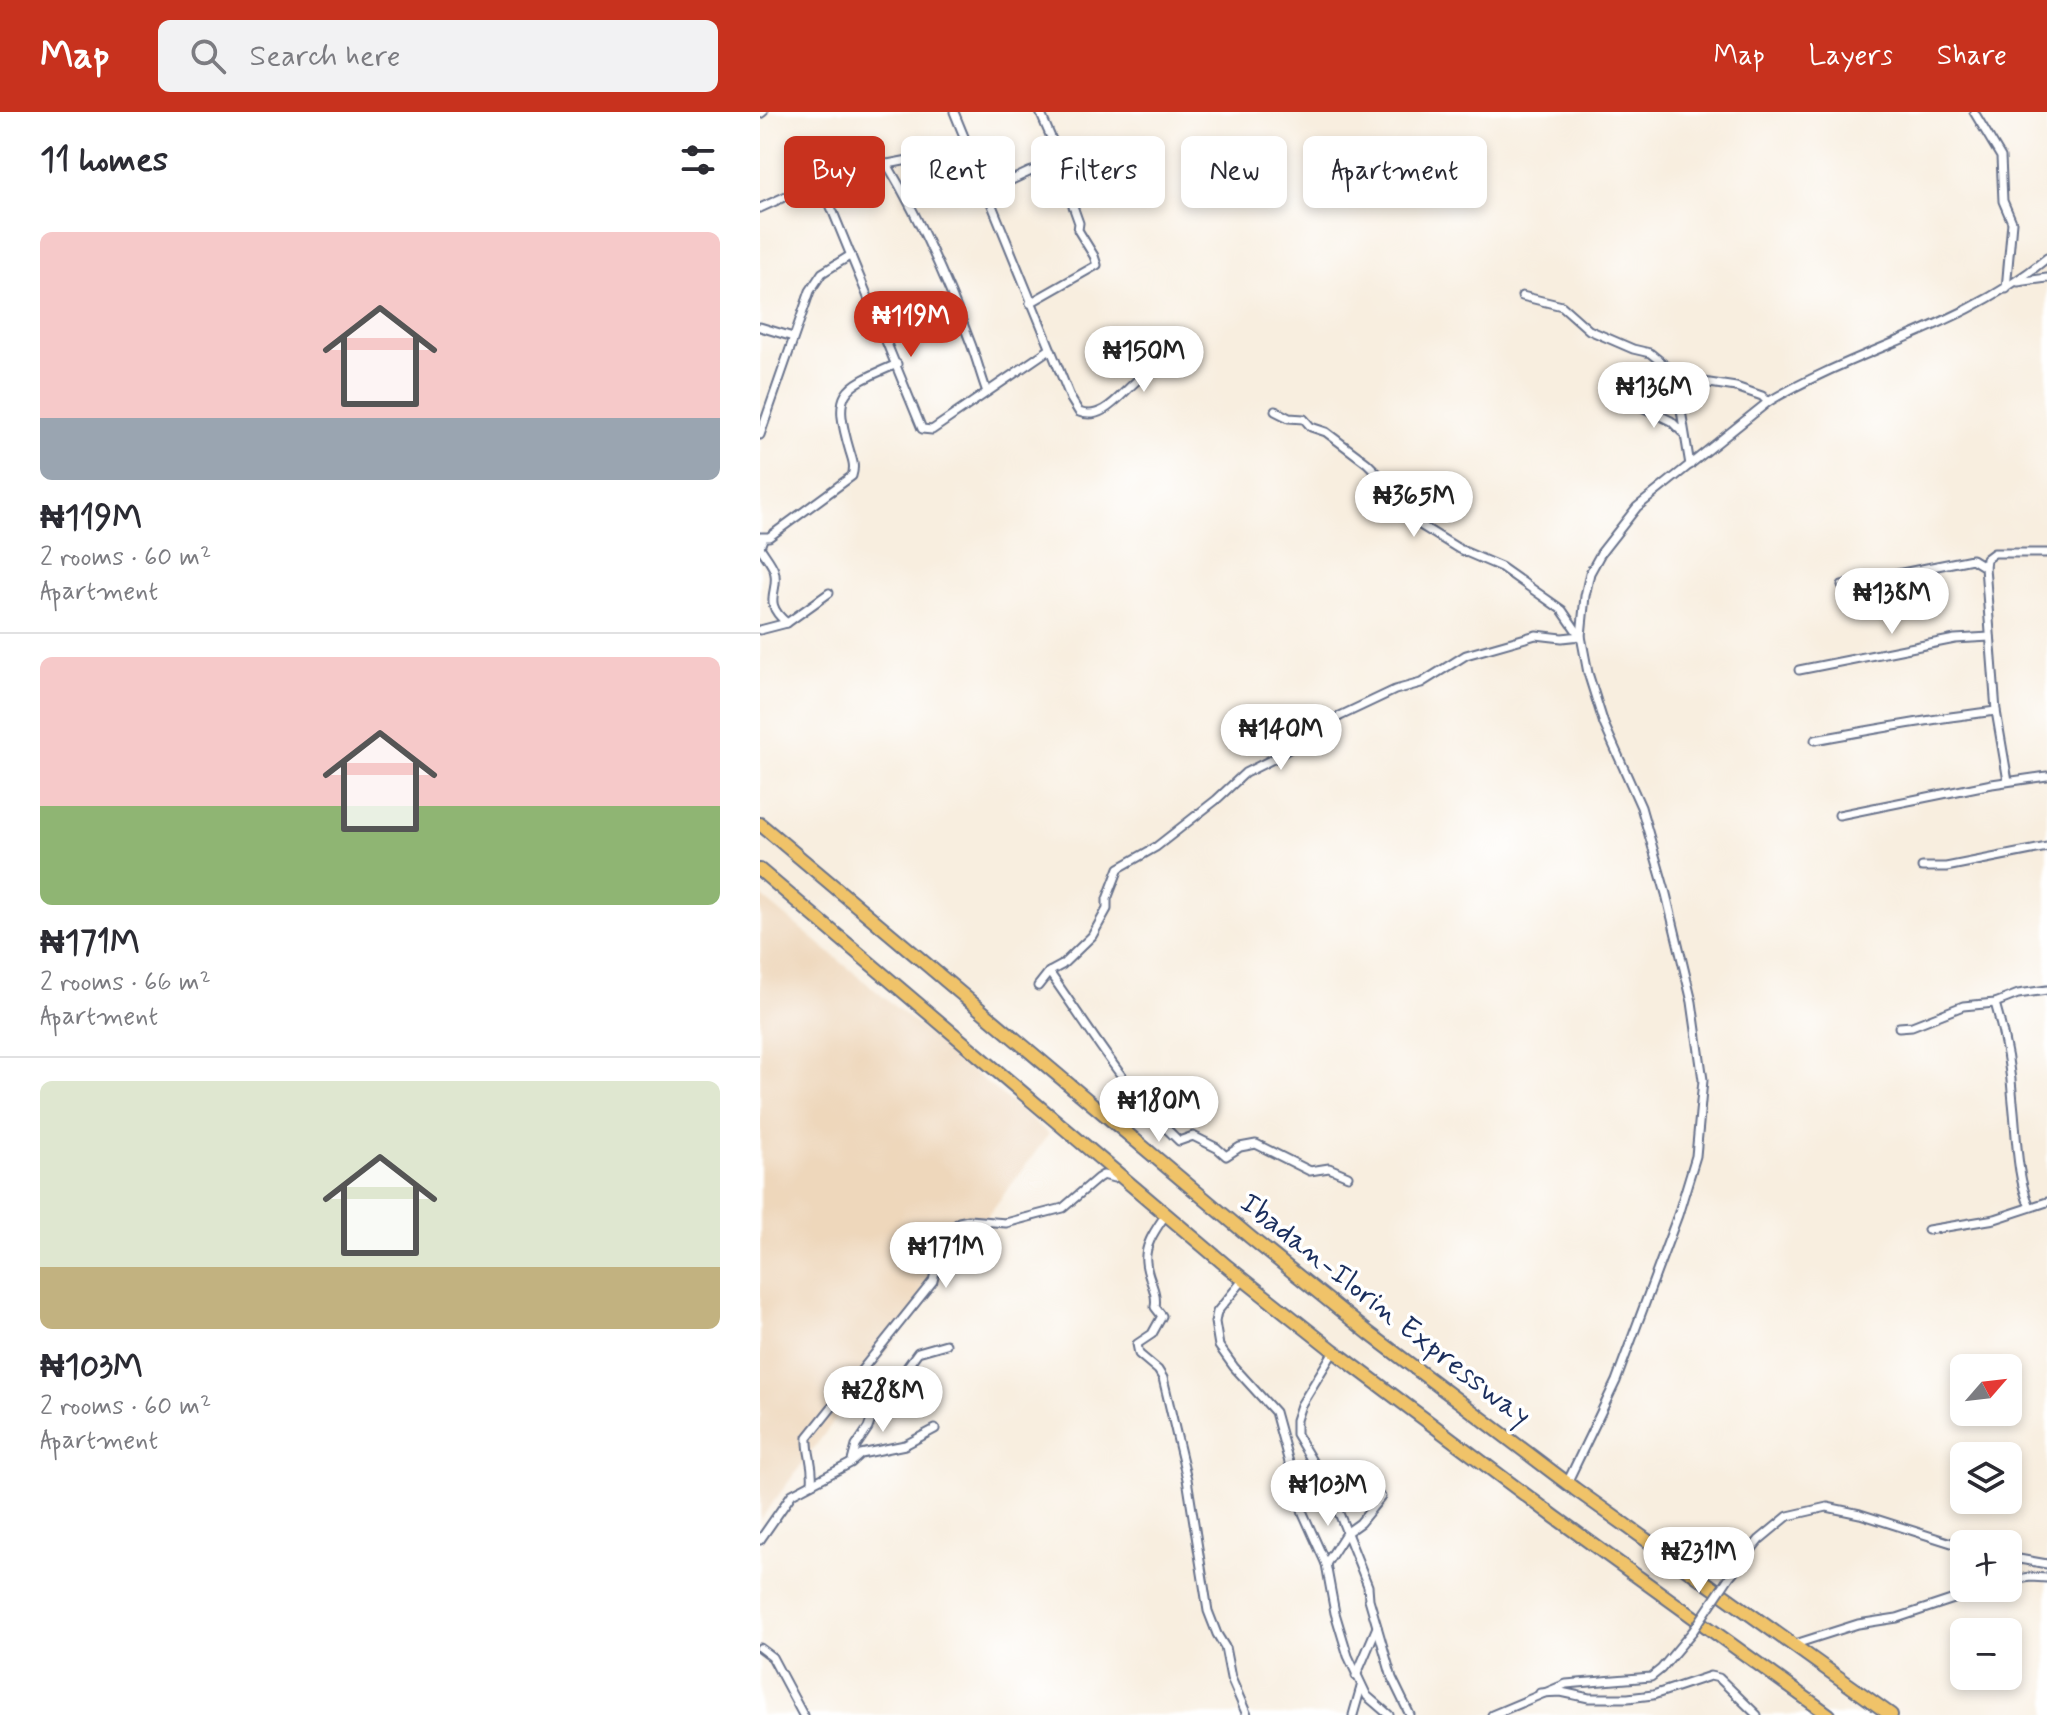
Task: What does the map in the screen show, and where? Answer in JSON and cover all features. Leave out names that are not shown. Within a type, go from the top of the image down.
[{"type":"highway","name":"Ibadan-Ilorin Expressway","points":[[760,824],[1250,1237],[1370,1334],[1567,1483],[1891,1715]]},
{"type":"highway","name":"Ibadan-Ilorin Expressway","points":[[760,870],[1166,1214],[1334,1351],[1555,1517],[1829,1715]]},
{"type":"street","points":[[954,112],[962,136]]},
{"type":"street","points":[[1040,112],[1050,136]]},
{"type":"street","points":[[1974,112],[2001,157],[2003,201],[2012,222],[2006,289]]},
{"type":"street","points":[[901,161],[887,164],[910,203],[932,252],[973,348],[987,392]]},
{"type":"street","points":[[760,208],[784,197]]},
{"type":"street","points":[[831,208],[922,429],[927,431],[1050,349]]},
{"type":"street","points":[[994,208],[1030,303],[1079,412],[1089,415],[1101,411],[1144,374],[1169,367],[1174,357],[1173,348]]},
{"type":"street","points":[[1030,303],[1097,265],[1078,230],[1074,208]]},
{"type":"street","points":[[760,435],[810,291],[822,273],[851,255]]},
{"type":"street","points":[[1567,1483],[1616,1381],[1678,1215],[1696,1156],[1703,1080],[1692,1002],[1666,894],[1641,807],[1604,724],[1588,673],[1581,636],[1590,573],[1601,553],[1637,507],[1768,402],[1807,381],[1922,332],[2006,289],[2047,258]]},
{"type":"street","points":[[2018,282],[2047,278]]},
{"type":"street","points":[[1522,296],[1562,306],[1589,330],[1650,353],[1666,366],[1703,382],[1747,391],[1762,396],[1768,402]]},
{"type":"street","points":[[760,327],[793,337]]},
{"type":"street","points":[[787,623],[772,603],[775,572],[760,547],[762,538],[769,537],[852,476],[854,466],[841,424],[846,393],[854,383],[897,364]]},
{"type":"street","points":[[1666,366],[1677,386],[1690,465]]},
{"type":"street","points":[[1640,406],[1671,421],[1683,432]]},
{"type":"street","points":[[1275,411],[1289,418],[1304,419],[1311,427],[1326,432],[1379,475],[1396,510],[1459,549],[1501,567],[1562,610],[1581,636]]},
{"type":"street","points":[[2008,781],[1996,711],[1986,559],[1994,553],[2047,553]]},
{"type":"street","points":[[1842,585],[1972,559],[1985,567]]},
{"type":"street","points":[[760,630],[787,623],[829,593]]},
{"type":"street","points":[[1038,986],[1049,972],[1062,965],[1092,936],[1107,909],[1107,899],[1119,868],[1156,847],[1245,773],[1273,759],[1340,716],[1395,690],[1421,683],[1466,655],[1536,635],[1562,638],[1581,636]]},
{"type":"street","points":[[1799,670],[1955,639],[1990,637]]},
{"type":"street","points":[[1815,740],[1909,725],[1937,717],[1996,711]]},
{"type":"street","points":[[1839,815],[2047,776]]},
{"type":"street","points":[[1922,867],[1946,867],[2047,847]]},
{"type":"street","points":[[1049,972],[1117,1068],[1158,1121],[1179,1141],[1193,1136],[1226,1156],[1240,1147],[1256,1144],[1310,1171],[1329,1168],[1348,1176]]},
{"type":"street","points":[[1899,1027],[1912,1026],[1963,1006],[1995,1003],[2018,994],[2047,990]]},
{"type":"street","points":[[1995,1003],[2013,1097],[2017,1152],[2030,1207]]},
{"type":"street","points":[[812,1483],[813,1464],[808,1437],[933,1281],[942,1243],[959,1222],[1006,1223],[1063,1208],[1098,1178],[1103,1175],[1114,1178],[1119,1174]]},
{"type":"street","points":[[1928,1230],[1995,1219],[2047,1202]]},
{"type":"street","points":[[1166,1214],[1149,1242],[1146,1262],[1157,1299],[1155,1307],[1162,1316],[1152,1334],[1137,1344],[1139,1354],[1163,1378],[1188,1487],[1208,1611],[1225,1647],[1231,1678],[1247,1715]]},
{"type":"street","points":[[1244,1279],[1217,1312],[1215,1322],[1219,1346],[1275,1412],[1303,1513],[1326,1564],[1335,1613],[1356,1676],[1374,1704],[1389,1715]]},
{"type":"street","points":[[851,1463],[856,1446],[873,1414],[918,1352],[946,1344]]},
{"type":"street","points":[[1334,1351],[1301,1405],[1296,1434],[1331,1493],[1347,1532],[1368,1586],[1392,1678],[1410,1715]]},
{"type":"street","points":[[760,1540],[792,1494],[851,1463],[861,1454],[905,1445],[935,1429]]},
{"type":"street","points":[[1326,1564],[1347,1532],[1360,1523],[1381,1497]]},
{"type":"street","points":[[1492,1715],[1566,1684],[1651,1677],[1693,1631],[1759,1540],[1788,1516],[1827,1507],[1860,1514],[1950,1543]]},
{"type":"street","points":[[2022,1560],[2047,1564]]},
{"type":"street","points":[[2022,1578],[2047,1578]]},
{"type":"street","points":[[1792,1645],[1858,1624],[1897,1618],[1950,1600]]},
{"type":"street","points":[[1356,1676],[1378,1625]]},
{"type":"street","points":[[760,1648],[772,1657],[803,1715]]},
{"type":"street","points":[[1540,1693],[1628,1698],[1653,1695],[1710,1676],[1719,1678],[1757,1715]]},
{"type":"street","points":[[1353,1715],[1361,1687]]},
{"type":"shaded area","points":[[760,895],[1049,1134],[760,1520]]}]
